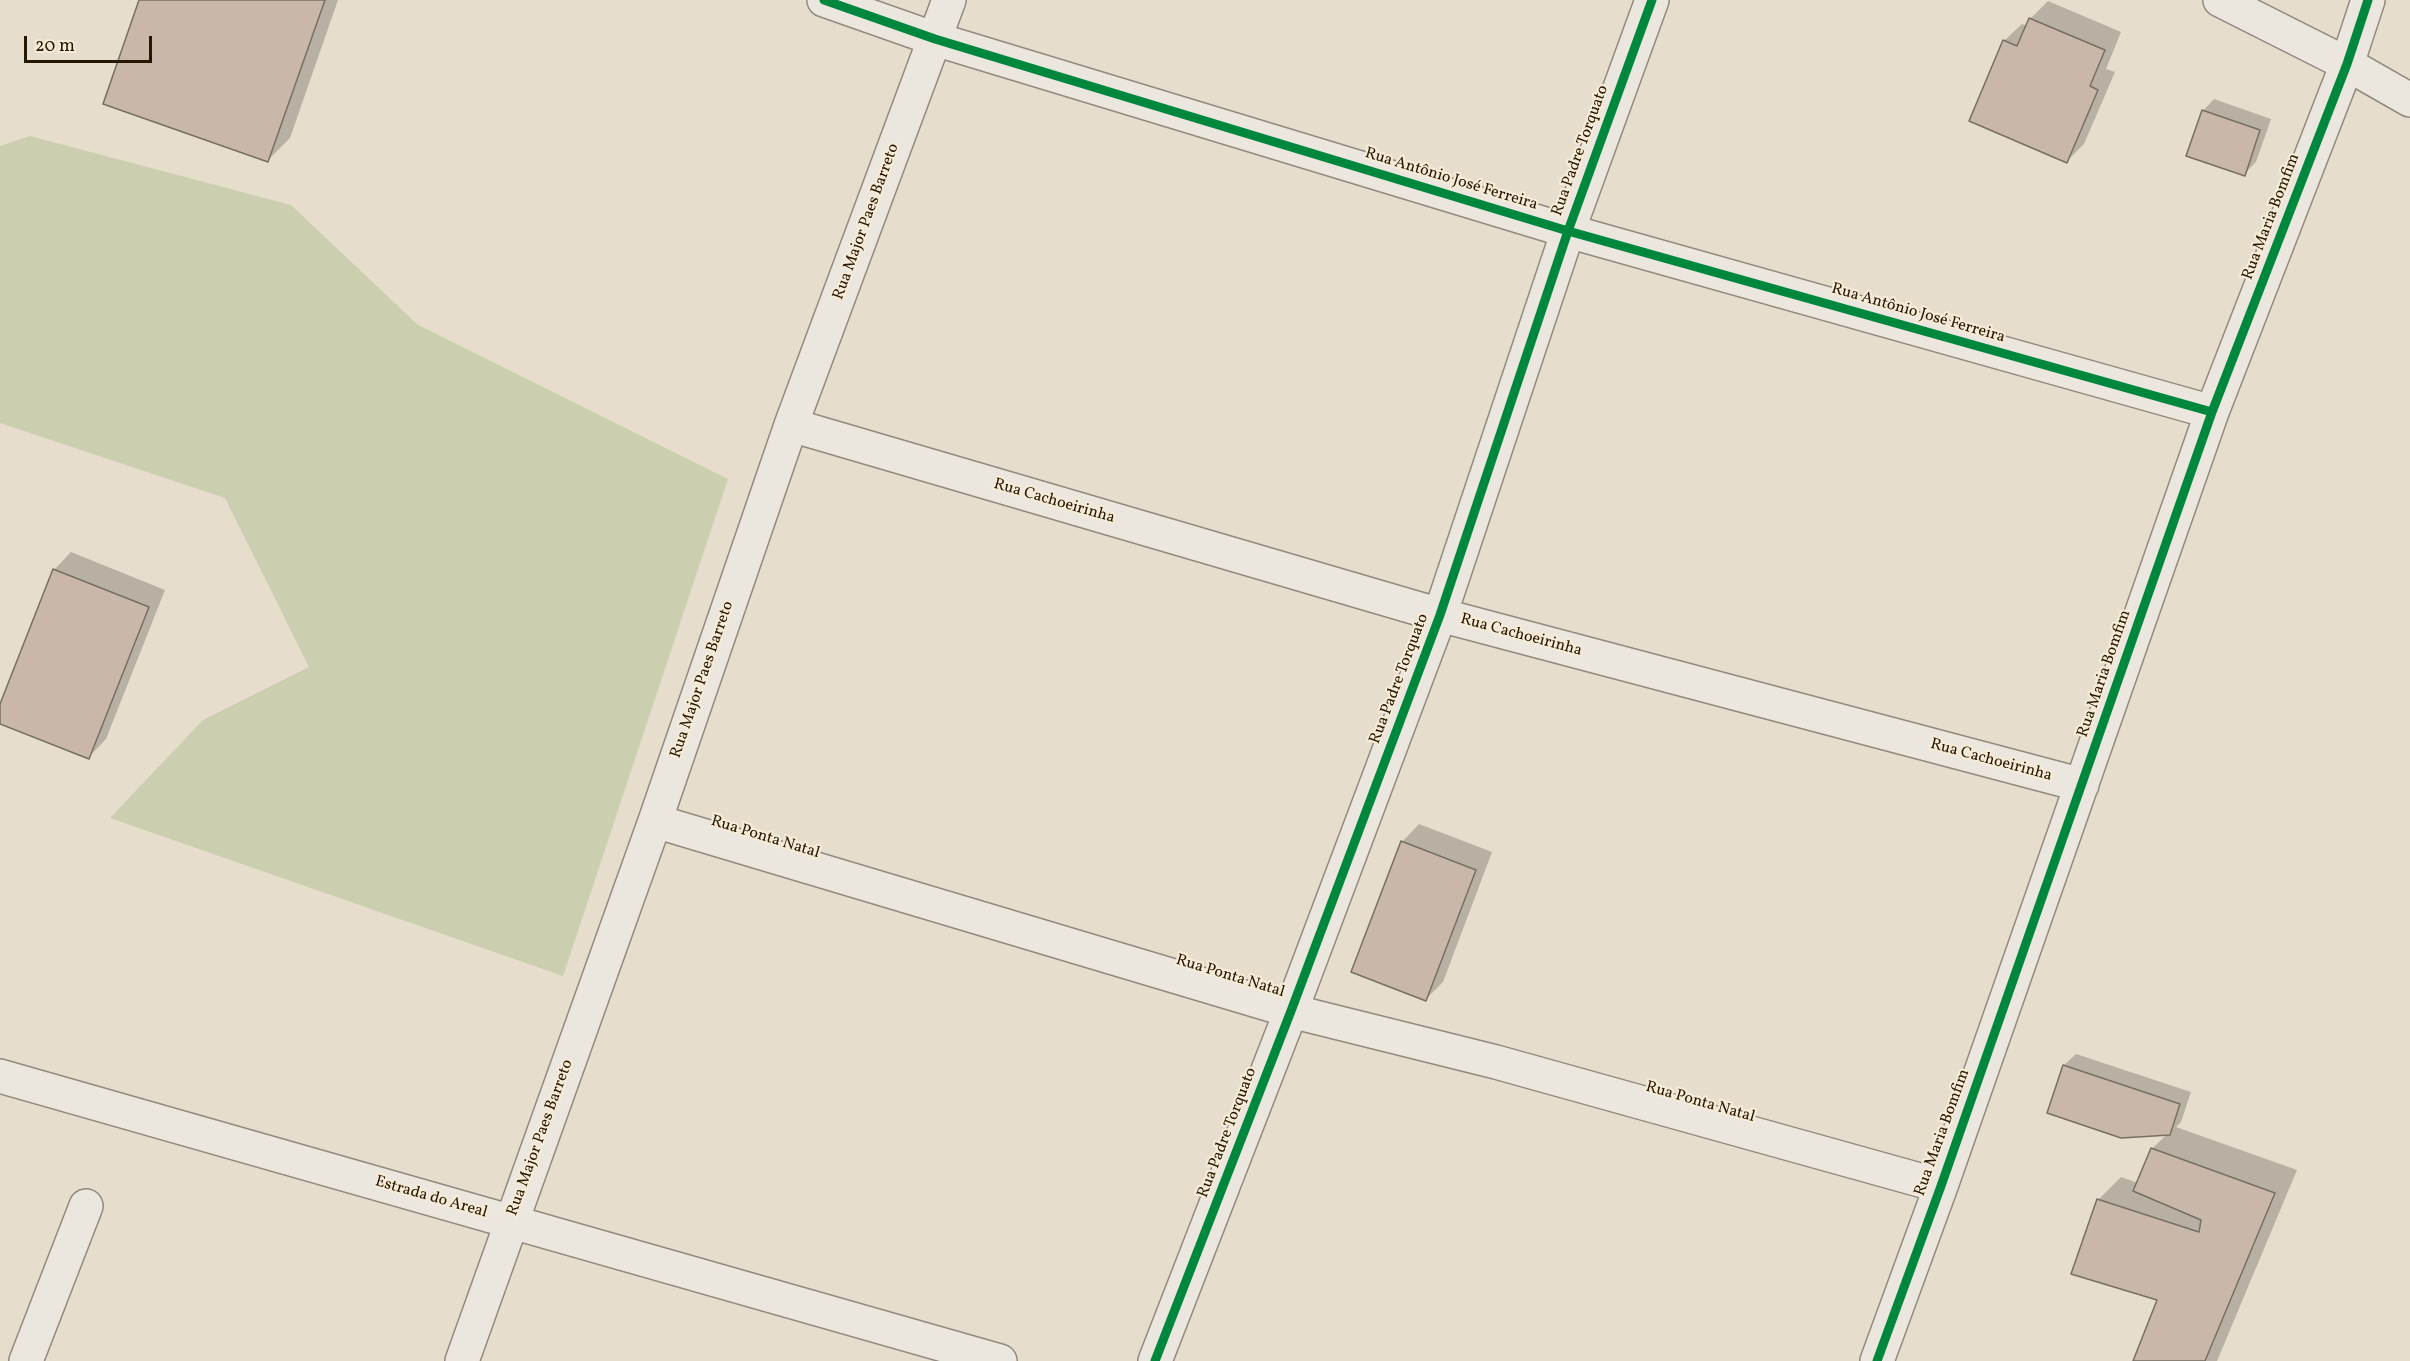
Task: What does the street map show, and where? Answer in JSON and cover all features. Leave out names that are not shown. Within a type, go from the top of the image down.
[{"type":"street","name":"Rua Antônio José Ferreira","points":[[824,0],[935,39],[1568,231],[2212,412]]},
{"type":"street","name":"Rua Major Paes Barreto","points":[[462,1361],[655,821],[791,424],[949,0]]},
{"type":"street","name":"Rua Padre Torquato","points":[[1155,1361],[1291,1011],[1440,615],[1568,231],[1652,0]]},
{"type":"street","points":[[2220,0],[2347,64],[2410,100]]},
{"type":"street","name":"Rua Maria Bomfim","points":[[1877,1361],[2212,412],[2347,64],[2368,0]]},
{"type":"street","name":"Rua Cachoeirinha","points":[[791,424],[1440,615],[2082,785]]},
{"type":"street","name":"Rua Ponta Natal","points":[[655,821],[1291,1011],[1496,1062],[1941,1185]]},
{"type":"street","name":"Estrada do Areal","points":[[0,1076],[512,1220],[1000,1361]]},
{"type":"street","points":[[26,1361],[86,1206]]},
{"type":"green space","points":[[30,136],[291,205],[418,325],[728,479],[563,976],[110,818],[203,720],[309,667],[225,498],[0,423],[0,146]]},
{"type":"building","points":[[139,0],[325,0],[268,162],[103,104]]},
{"type":"building","points":[[2029,18],[2105,50],[2090,86],[2098,90],[2067,163],[1969,121],[2003,40],[2017,46]]},
{"type":"building","points":[[2202,110],[2260,130],[2245,176],[2186,156]]},
{"type":"building","points":[[53,569],[149,607],[89,759],[0,724],[0,704]]},
{"type":"building","points":[[1401,841],[1476,870],[1426,1001],[1351,972]]},
{"type":"building","points":[[2063,1065],[2180,1104],[2170,1135],[2121,1138],[2047,1113]]},
{"type":"building","points":[[2151,1148],[2275,1193],[2205,1361],[2133,1361],[2157,1300],[2071,1274],[2097,1199],[2199,1232],[2201,1220],[2133,1191]]},
{"type":"cycle path","points":[[824,0],[935,39],[1568,231],[2212,412]]},
{"type":"cycle path","points":[[1155,1361],[1291,1011],[1440,615],[1568,231],[1652,0]]},
{"type":"cycle path","points":[[1877,1361],[1941,1186],[2212,412],[2347,64],[2368,0]]}]
